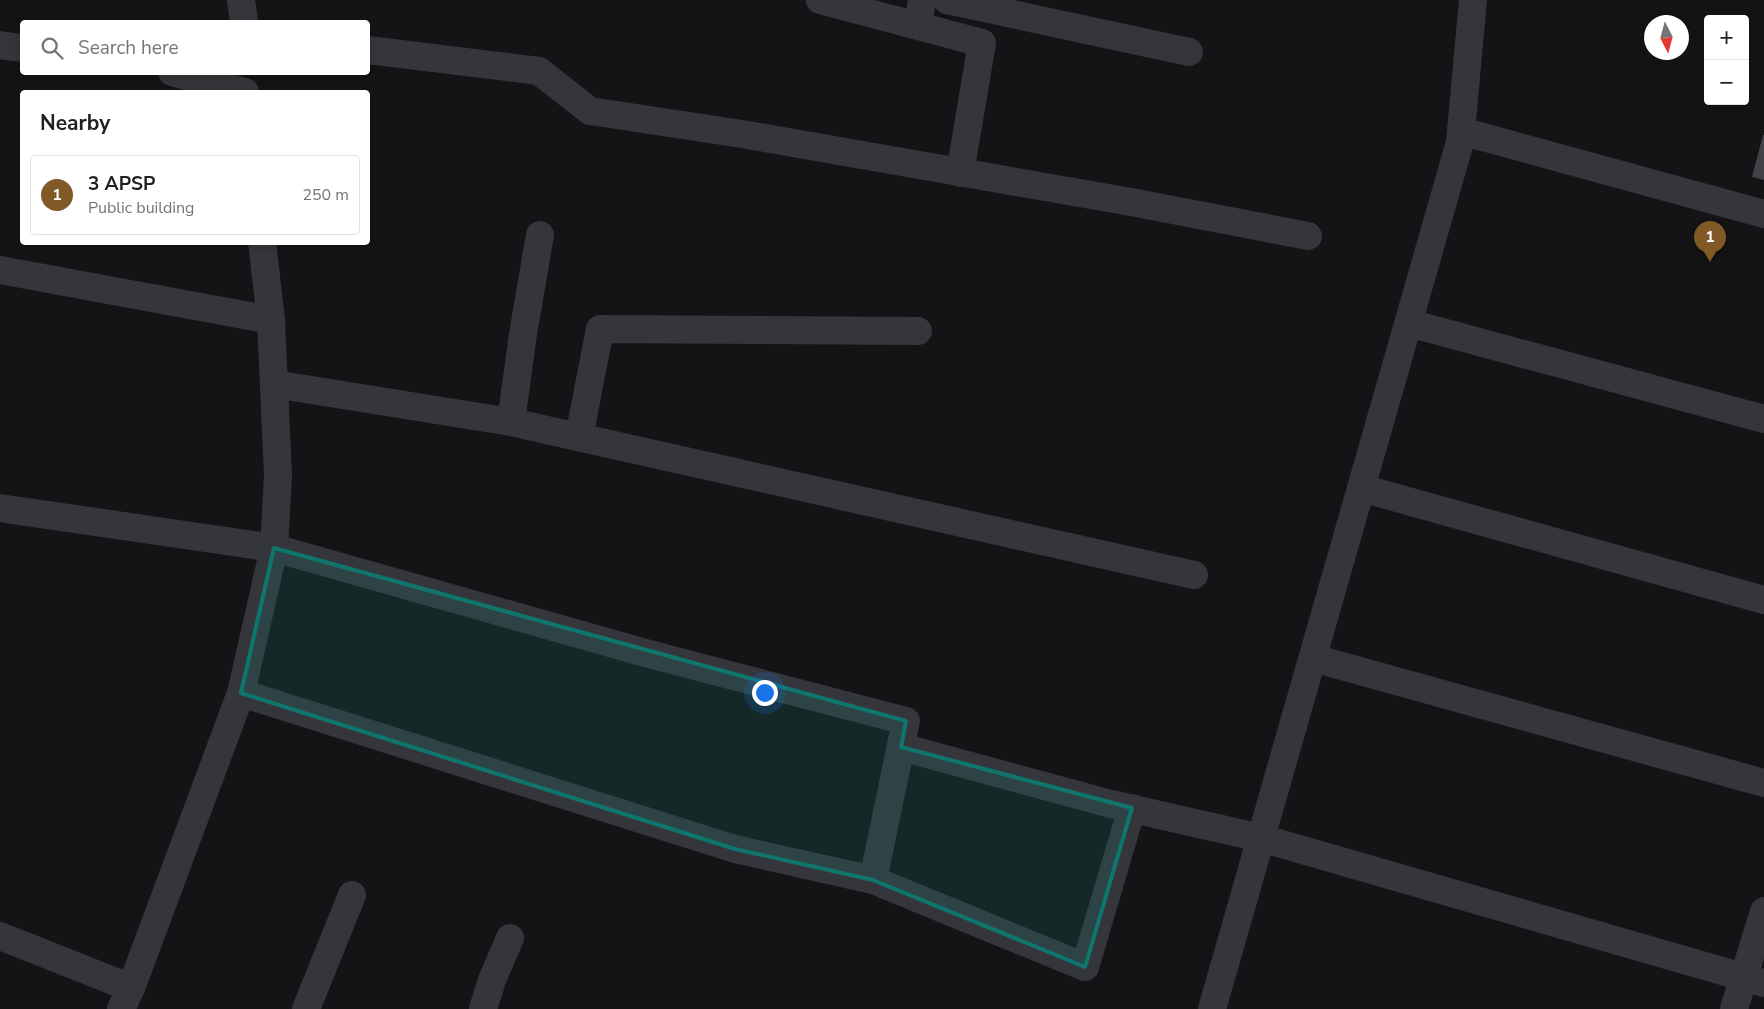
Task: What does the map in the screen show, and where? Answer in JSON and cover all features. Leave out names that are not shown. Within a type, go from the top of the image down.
[{"type":"street","points":[[241,0],[244,20]]},
{"type":"street","points":[[820,0],[920,13],[982,42],[960,173]]},
{"type":"street","points":[[947,0],[1190,52]]},
{"type":"street","points":[[1212,1009],[1460,142],[1474,0]]},
{"type":"street","points":[[0,45],[20,48]]},
{"type":"street","points":[[370,50],[539,71],[590,111],[742,134],[1131,202],[1308,236]]},
{"type":"street","points":[[188,75],[245,86]]},
{"type":"street","points":[[1461,132],[1764,214]]},
{"type":"street","points":[[511,422],[523,334],[540,235]]},
{"type":"street","points":[[0,936],[126,998],[241,693],[274,548],[278,488],[271,320],[262,245]]},
{"type":"street","points":[[0,270],[271,320]]},
{"type":"street","points":[[1409,322],[1764,419]]},
{"type":"street","points":[[578,437],[600,329],[918,331]]},
{"type":"street","points":[[274,384],[511,422],[1194,575]]},
{"type":"street","points":[[1362,488],[1764,600]]},
{"type":"street","points":[[0,508],[274,548],[649,654],[906,722],[873,880]]},
{"type":"street","points":[[1313,658],[1764,783]]},
{"type":"street","points":[[241,693],[735,849],[873,880],[1085,967],[1132,808]]},
{"type":"street","points":[[901,747],[1132,808],[1261,838],[1754,981]]},
{"type":"street","points":[[306,1009],[352,895]]},
{"type":"street","points":[[1734,1009],[1754,981],[1764,911]]},
{"type":"street","points":[[482,1009],[510,938]]},
{"type":"highlighted area","points":[[274,548],[906,721],[901,747],[1132,808],[1085,967],[873,880],[735,849],[241,693]]},
{"type":"building","points":[[1764,135],[1764,180],[1752,177]]},
{"type":"place","name":"3 APSP","points":[[1710,262]]}]
